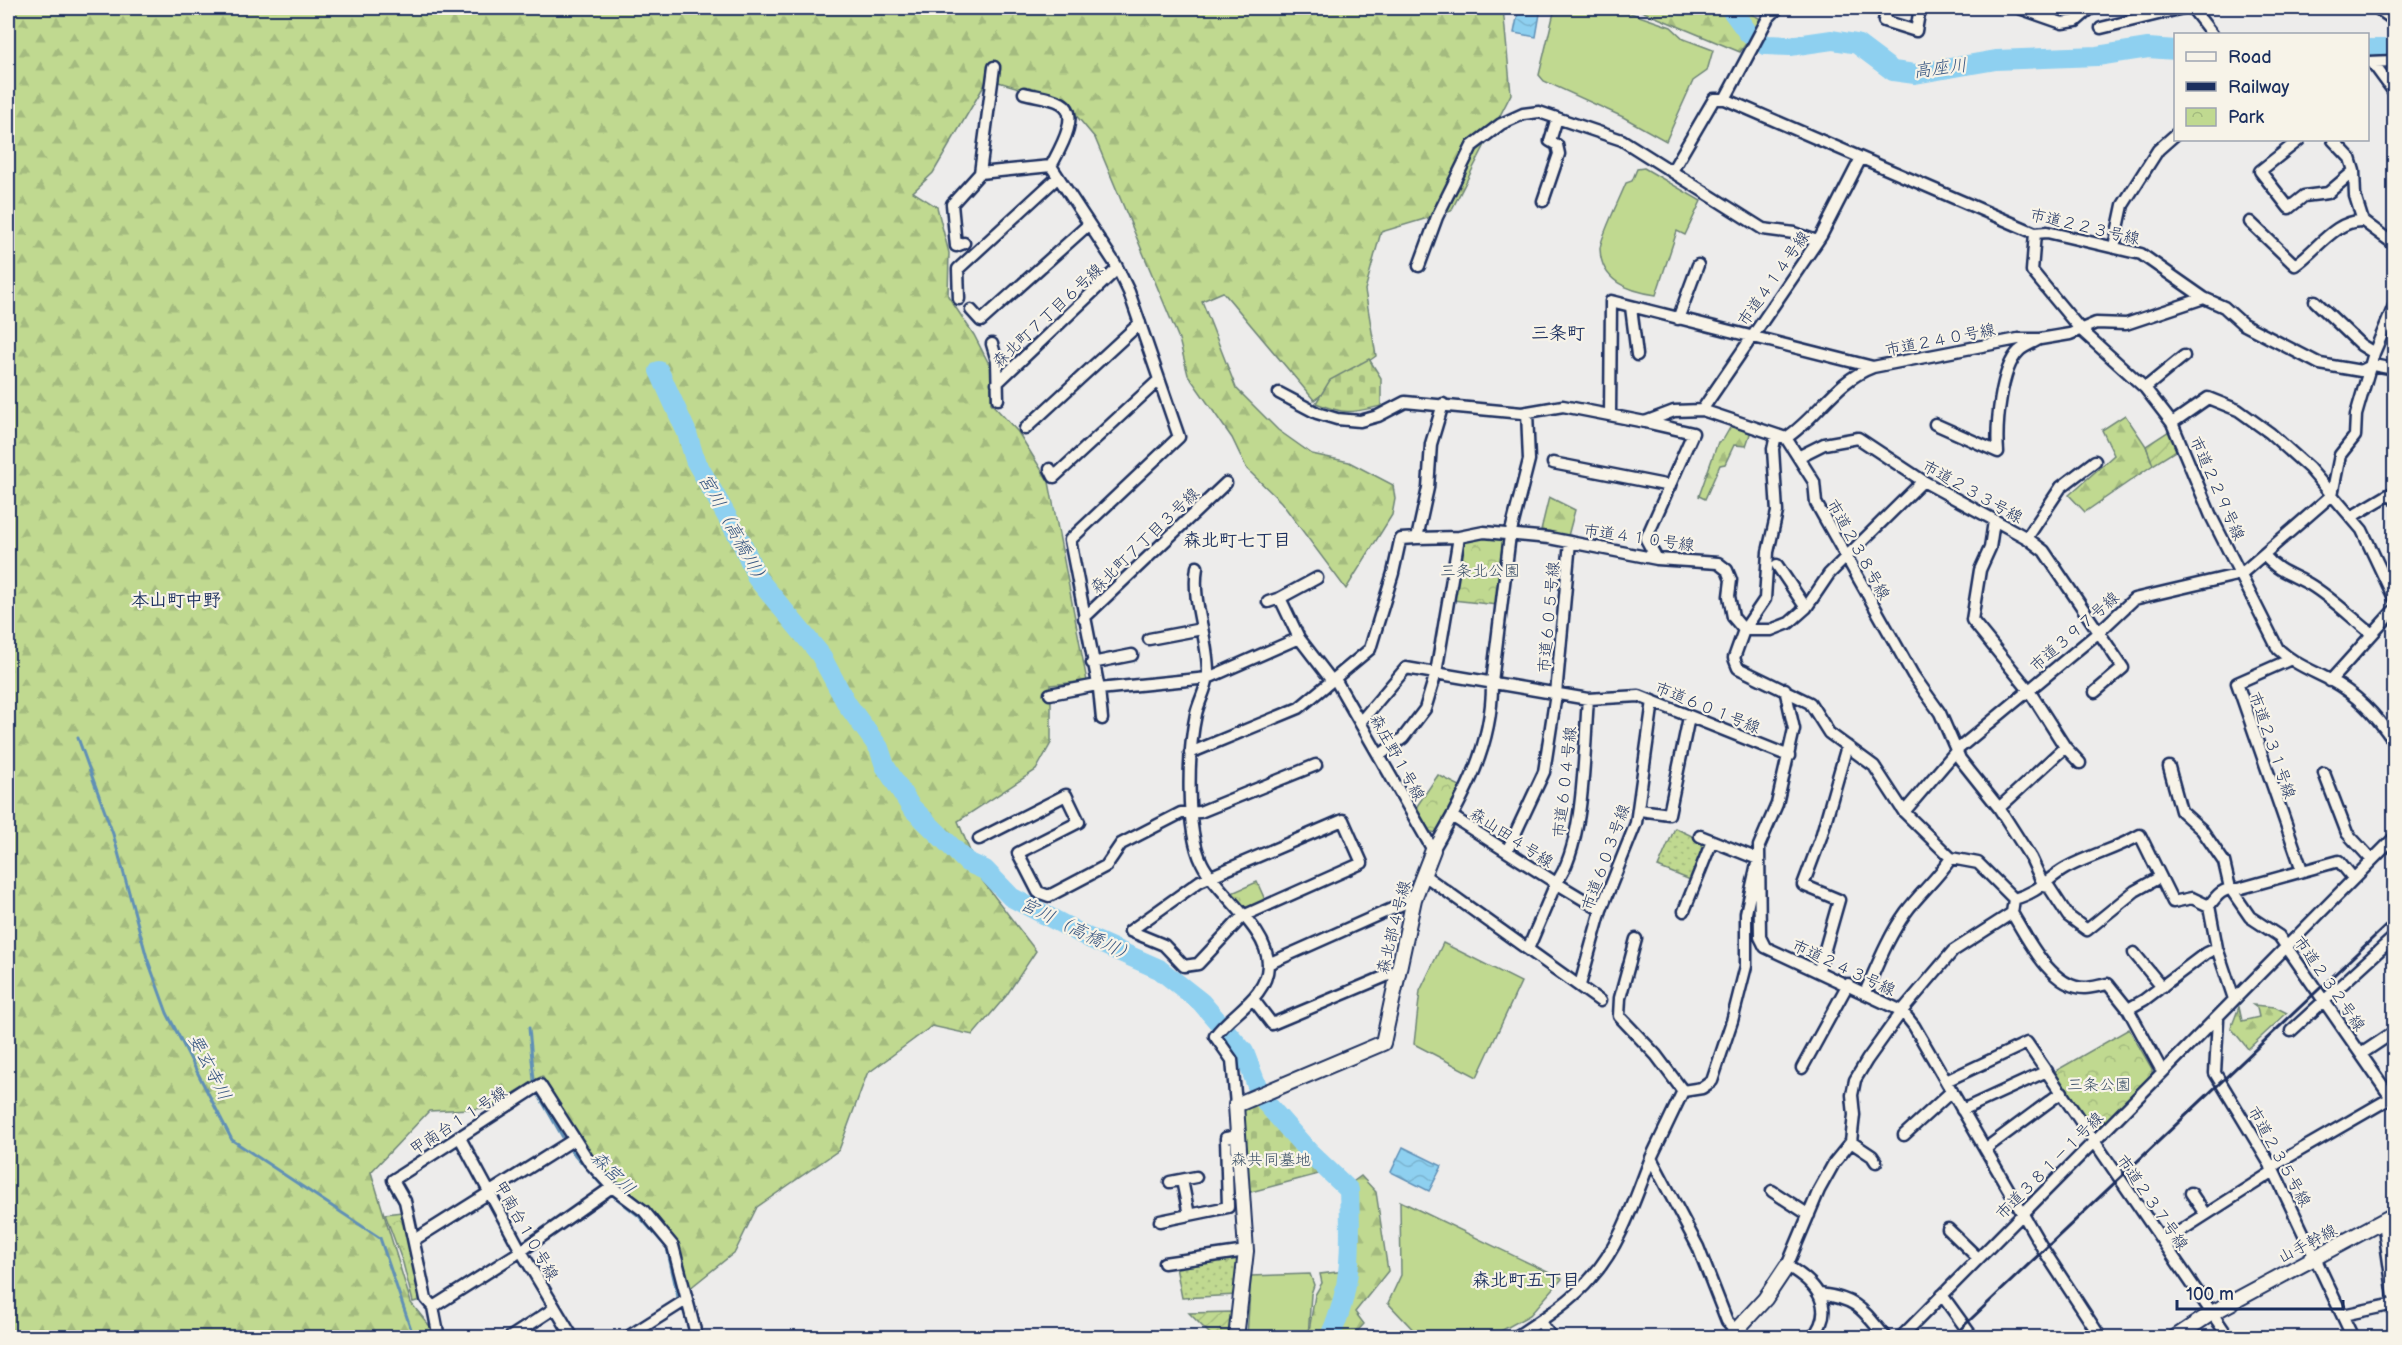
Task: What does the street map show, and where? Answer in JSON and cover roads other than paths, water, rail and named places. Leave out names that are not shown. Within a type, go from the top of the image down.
[{"type":"street","points":[[1672,171],[1714,99],[1725,99],[1763,27],[1779,8]]},
{"type":"street","points":[[1887,8],[1884,21],[1916,31],[1920,8]]},
{"type":"street","points":[[2019,8],[2062,23],[2076,21],[2091,8]]},
{"type":"street","points":[[2183,8],[2160,13],[2148,16],[2137,19],[2128,21],[2119,24],[2101,28],[2111,26],[2121,23],[2132,20],[2142,18],[2152,15],[2162,13],[2183,8]]},
{"type":"street","points":[[2192,8],[2211,33]]},
{"type":"street","points":[[2377,8],[2394,20]]},
{"type":"street","points":[[2370,62],[2394,61]]},
{"type":"street","points":[[2370,62],[2394,92]]},
{"type":"street","points":[[964,243],[956,246],[952,204],[980,173],[994,67]]},
{"type":"street","points":[[980,173],[1051,166],[1070,120],[1068,110],[1061,103],[1024,93]]},
{"type":"street","name":"市道２２３号線","points":[[1725,99],[2035,233],[2047,232],[2141,254],[2204,298],[2224,307],[2243,324],[2320,364],[2361,371],[2373,365],[2394,369]]},
{"type":"street","points":[[1419,266],[1437,217],[1472,146],[1501,124],[1523,114],[1539,112],[1622,140],[1763,229],[1794,233],[1817,241]]},
{"type":"street","points":[[1543,201],[1559,154],[1557,145],[1550,141],[1557,118]]},
{"type":"street","points":[[2114,247],[2123,205],[2158,150],[2174,135]]},
{"type":"street","points":[[2299,141],[2260,171],[2289,208],[2304,196],[2328,193],[2354,171]]},
{"type":"street","points":[[2334,141],[2350,158],[2354,171],[2355,195],[2363,220],[2394,244]]},
{"type":"street","name":"市道４１４号線","points":[[1701,410],[1817,241],[1861,158]]},
{"type":"street","name":"森北町７丁目３号線","points":[[1051,166],[1118,269],[1129,292],[1179,437],[1070,540],[1102,719]]},
{"type":"street","points":[[959,298],[958,269],[1057,178]]},
{"type":"street","points":[[2250,222],[2295,265],[2310,254],[2322,239],[2355,220],[2363,220]]},
{"type":"street","points":[[971,310],[981,321],[1088,225]]},
{"type":"street","name":"市道２２９号線","points":[[2035,233],[2032,272],[2080,329],[2145,388],[2172,423],[2211,516],[2278,650],[2289,660],[2352,694],[2379,719],[2394,742]]},
{"type":"street","points":[[1678,319],[1698,265]]},
{"type":"street","name":"森北町７丁目６号線","points":[[997,383],[1118,269]]},
{"type":"street","name":"市道２４０号線","points":[[1611,415],[1611,301],[1873,368],[2018,339],[2040,339],[2096,323],[2126,324],[2204,298]]},
{"type":"street","points":[[2315,301],[2361,345],[2374,353]]},
{"type":"street","points":[[2332,495],[2340,455],[2355,436],[2356,415],[2373,365],[2374,353],[2394,306]]},
{"type":"street","points":[[1631,307],[1637,355]]},
{"type":"street","points":[[1024,428],[1140,323]]},
{"type":"street","points":[[1935,424],[1998,452],[2001,399],[2011,362],[2019,351],[2040,339]]},
{"type":"street","points":[[992,344],[997,361],[998,399]]},
{"type":"street","points":[[2145,388],[2184,356]]},
{"type":"street","points":[[1873,368],[1858,373],[1839,386],[1800,428],[1781,436],[1773,449],[1777,512],[1768,552],[1766,599],[1744,630],[1734,658],[1738,668],[1810,703],[1829,733],[1874,766],[1904,812],[1951,858],[1978,863],[2014,899]]},
{"type":"street","points":[[1050,469],[1054,477],[1159,380]]},
{"type":"street","points":[[1279,393],[1290,400],[1337,419],[1360,421],[1378,416],[1405,402],[1527,412],[1563,406],[1693,433],[1646,539],[1657,559]]},
{"type":"street","points":[[2172,423],[2208,398],[2236,409],[2270,433],[2309,468],[2362,530],[2394,598]]},
{"type":"street","points":[[1190,753],[1299,708],[1370,648],[1393,573],[1400,541],[1417,538],[1428,488],[1431,444],[1443,404]]},
{"type":"street","points":[[1645,422],[1674,411],[1701,410],[1781,436]]},
{"type":"street","points":[[1424,875],[1433,850],[1453,817],[1483,752],[1492,705],[1492,682],[1510,535],[1529,460],[1527,412]]},
{"type":"street","name":"市道２３８号線","points":[[1781,436],[1814,482],[1816,503],[1913,675],[1940,713],[1960,759],[1999,808],[2031,858],[2044,886],[2049,887],[2068,916],[2087,930],[2135,891],[2160,877]]},
{"type":"street","name":"市道２３３号線","points":[[1798,457],[1824,444],[1858,438],[1923,481],[2027,538],[2044,551],[2123,668],[2095,692]]},
{"type":"street","points":[[2027,538],[2061,487],[2095,461]]},
{"type":"street","points":[[1553,463],[1670,486]]},
{"type":"street","points":[[1744,630],[1771,630],[1789,623],[1806,608],[1829,574],[1923,481]]},
{"type":"street","name":"森北町７丁目３号線","points":[[1084,618],[1226,483]]},
{"type":"street","points":[[2351,517],[2390,494],[2394,500]]},
{"type":"street","name":"市道３９７号線","points":[[1904,812],[1957,750],[2099,632],[2134,599],[2241,574],[2265,556],[2332,495]]},
{"type":"street","points":[[1994,521],[1990,548],[1980,570],[1972,620],[2028,689],[2065,747],[2080,763]]},
{"type":"street","name":"市道４１０号線","points":[[1417,538],[1459,537],[1484,532],[1570,542],[1657,559],[1718,563],[1727,570],[1731,580],[1729,596],[1733,617],[1744,630]]},
{"type":"street","points":[[1380,755],[1403,738],[1425,709],[1436,673],[1459,537]]},
{"type":"street","name":"市道６０５号線","points":[[1507,851],[1544,772],[1556,694],[1570,542]]},
{"type":"street","points":[[2265,556],[2271,564],[2308,584],[2372,634]]},
{"type":"street","points":[[1777,565],[1806,608]]},
{"type":"street","points":[[1197,567],[1194,586],[1208,678],[1196,713],[1190,753],[1192,813],[1202,863],[1263,941],[1268,964],[1264,983],[1253,999],[1230,1018],[1215,1036],[1232,1060],[1240,1103],[1238,1136],[1245,1251],[1236,1338]]},
{"type":"street","points":[[1268,602],[1317,578]]},
{"type":"street","name":"森庄野１号線","points":[[1280,598],[1299,638],[1334,680],[1361,721],[1433,850]]},
{"type":"street","points":[[2330,681],[2394,610]]},
{"type":"street","points":[[1149,639],[1202,629]]},
{"type":"street","points":[[1050,694],[1098,687],[1208,678],[1299,638]]},
{"type":"street","points":[[1092,663],[1132,655]]},
{"type":"street","name":"市道２３１号線","points":[[2289,660],[2236,683],[2302,870]]},
{"type":"street","name":"市道６０１号線","points":[[1361,721],[1406,668],[1588,699],[1639,696],[1789,756]]},
{"type":"street","name":"市道２４３号線","points":[[1785,689],[1794,729],[1777,804],[1759,846],[1760,937],[1765,947],[1819,970],[1902,1011],[1914,1026],[2023,1214],[2101,1338]]},
{"type":"street","name":"市道６０４号線","points":[[1556,883],[1563,873],[1576,834],[1588,699]]},
{"type":"street","name":"市道６０３号線","points":[[1580,985],[1601,910],[1640,810],[1653,702]]},
{"type":"street","points":[[1640,810],[1669,814],[1689,717]]},
{"type":"street","points":[[1819,970],[1839,900],[1803,885],[1821,837],[1847,746]]},
{"type":"street","points":[[1999,808],[2065,747]]},
{"type":"street","points":[[979,838],[1066,795],[1079,822],[1018,853],[1038,892],[1049,896],[1106,866],[1121,844],[1181,813],[1200,812],[1316,765]]},
{"type":"street","name":"市道２３２号線","points":[[2169,767],[2181,811],[2202,830],[2224,862],[2230,888],[2250,917],[2280,936],[2285,947],[2394,1098]]},
{"type":"street","points":[[2324,773],[2347,833],[2371,860]]},
{"type":"street","name":"森山田４号線","points":[[1453,817],[1556,883],[1528,949]]},
{"type":"street","points":[[1343,820],[1362,863],[1243,916],[1198,964],[1184,966],[1164,945],[1130,931],[1200,880],[1212,876],[1343,820]]},
{"type":"street","points":[[2014,899],[2034,893],[2064,869],[2118,848],[2140,835],[2173,902],[2192,898],[2209,906]]},
{"type":"street","points":[[1683,1091],[1702,1088],[1712,1081],[1732,1021],[1746,966],[1746,914],[1758,859],[1700,836]]},
{"type":"street","name":"市道３８１－１号線","points":[[1900,1338],[2394,838]]},
{"type":"street","points":[[1684,912],[1713,841]]},
{"type":"street","points":[[1865,993],[1888,942],[1906,911],[1942,872],[1951,858]]},
{"type":"street","points":[[2234,999],[2217,948],[2209,906],[2218,893],[2230,888],[2238,890],[2339,861],[2353,878]]},
{"type":"street","name":"森北部４号線","points":[[1240,1103],[1383,1043],[1414,898],[1424,875],[1600,1001]]},
{"type":"street","points":[[1556,883],[1601,910]]},
{"type":"street","points":[[1268,964],[1414,898]]},
{"type":"street","points":[[2014,899],[2012,914],[2042,962],[2068,985],[2085,988],[2108,984],[2128,1009],[2162,1071]]},
{"type":"street","points":[[1651,1158],[1698,1247],[1733,1334],[1764,1299],[1787,1266],[1834,1163],[1851,1142],[1854,1115],[1852,1095],[1855,1080],[1902,1011],[1953,951],[2012,914]]},
{"type":"street","points":[[2291,1030],[2394,937]]},
{"type":"street","points":[[1636,939],[1620,998],[1618,1016],[1656,1056],[1683,1091]]},
{"type":"street","points":[[2128,1009],[2162,987],[2206,952],[2217,948]]},
{"type":"street","points":[[2134,953],[2162,987]]},
{"type":"street","points":[[1253,999],[1272,1024],[1398,971]]},
{"type":"street","points":[[1802,1068],[1848,984]]},
{"type":"street","name":"市道２３５号線","points":[[2218,1018],[2215,1073],[2272,1169],[2353,1338]]},
{"type":"street","points":[[2361,1054],[2394,1032]]},
{"type":"street","name":"市道２３７号線","points":[[1949,1086],[2027,1043],[2229,1338]]},
{"type":"street","points":[[1962,1110],[2047,1071]]},
{"type":"street","name":"甲南台１１号線","points":[[414,1240],[405,1201],[393,1180],[540,1085],[573,1140]]},
{"type":"street","points":[[1904,1135],[1949,1086]]},
{"type":"street","points":[[1514,1338],[1540,1322],[1591,1279],[1606,1258],[1624,1224],[1651,1158],[1683,1091]]},
{"type":"street","points":[[1985,1149],[2062,1092]]},
{"type":"street","points":[[2163,1242],[2272,1169],[2394,1098]]},
{"type":"street","name":"甲南台１０号線","points":[[459,1136],[520,1251],[573,1338]]},
{"type":"street","points":[[1160,1221],[1228,1207],[1226,1138],[1238,1136]]},
{"type":"street","points":[[439,1338],[433,1307],[426,1299],[414,1240],[573,1140],[612,1187],[644,1212],[673,1246],[697,1338]]},
{"type":"street","points":[[1851,1142],[1872,1156],[1876,1162]]},
{"type":"street","points":[[1170,1182],[1196,1177]]},
{"type":"street","points":[[1182,1180],[1189,1215]]},
{"type":"street","points":[[433,1307],[520,1251],[612,1187]]},
{"type":"street","points":[[1771,1191],[1809,1215]]},
{"type":"street","points":[[2191,1193],[2205,1214]]},
{"type":"street","points":[[2389,1218],[2394,1296]]},
{"type":"street","name":"山手幹線","points":[[2174,1338],[2212,1313],[2389,1218]]},
{"type":"street","points":[[1948,1228],[1978,1258]]},
{"type":"street","points":[[1164,1263],[1245,1251]]},
{"type":"street","points":[[1787,1266],[1820,1294],[1843,1297],[1855,1303],[1886,1338]]},
{"type":"street","points":[[1812,1338],[1821,1327],[1826,1315],[1820,1294]]},
{"type":"street","points":[[1942,1295],[1973,1338]]},
{"type":"street","points":[[626,1338],[686,1300]]},
{"type":"street","points":[[2343,1315],[2394,1304]]},
{"type":"street","points":[[509,1338],[555,1308]]},
{"type":"street","points":[[1540,1322],[1552,1338]]},
{"type":"water","points":[[1519,8],[1541,8],[1536,37],[1514,33]]},
{"type":"water","points":[[1403,1147],[1442,1166],[1429,1191],[1391,1172]]},
{"type":"waterway","name":"高座川","points":[[1730,8],[1749,34],[1766,45],[1790,46],[1832,40],[1857,44],[1893,71],[1915,74],[1996,60],[2097,56],[2148,48],[2174,50]]},
{"type":"waterway","name":"高座川","points":[[2369,49],[2394,49]]},
{"type":"waterway","name":"宮川（高橋川）","points":[[659,371],[687,433],[695,460],[742,543],[757,578],[820,654],[847,704],[879,748],[885,766],[911,807],[967,862],[985,870],[1011,897],[1089,938],[1159,969],[1201,1002],[1244,1052],[1257,1086],[1267,1104],[1309,1152],[1349,1190],[1349,1266],[1343,1302],[1329,1338]]},
{"type":"waterway","name":"要玄寺川","points":[[78,738],[113,834],[147,958],[167,1013],[232,1140],[380,1238],[414,1338]]},
{"type":"waterway","name":"森宮川","points":[[529,1028],[534,1080],[538,1094],[565,1141]]},
{"type":"waterway","name":"森宮川","points":[[568,1147],[605,1189]]},
{"type":"waterway","name":"森宮川","points":[[610,1193],[639,1216],[667,1248],[678,1297]]},
{"type":"railway","points":[[1951,1338],[2394,918]]},
{"type":"district","name":"三条町","points":[[1558,333]]},
{"type":"district","name":"森北町七丁目","points":[[1237,540]]},
{"type":"district","name":"本山町中野","points":[[176,600]]},
{"type":"district","name":"森北町五丁目","points":[[1526,1280]]},
{"type":"park label","name":"三条北公園","points":[[1480,570]]},
{"type":"park label","name":"三条公園","points":[[2099,1084]]},
{"type":"park label","name":"森共同墓地","points":[[1271,1159]]}]
